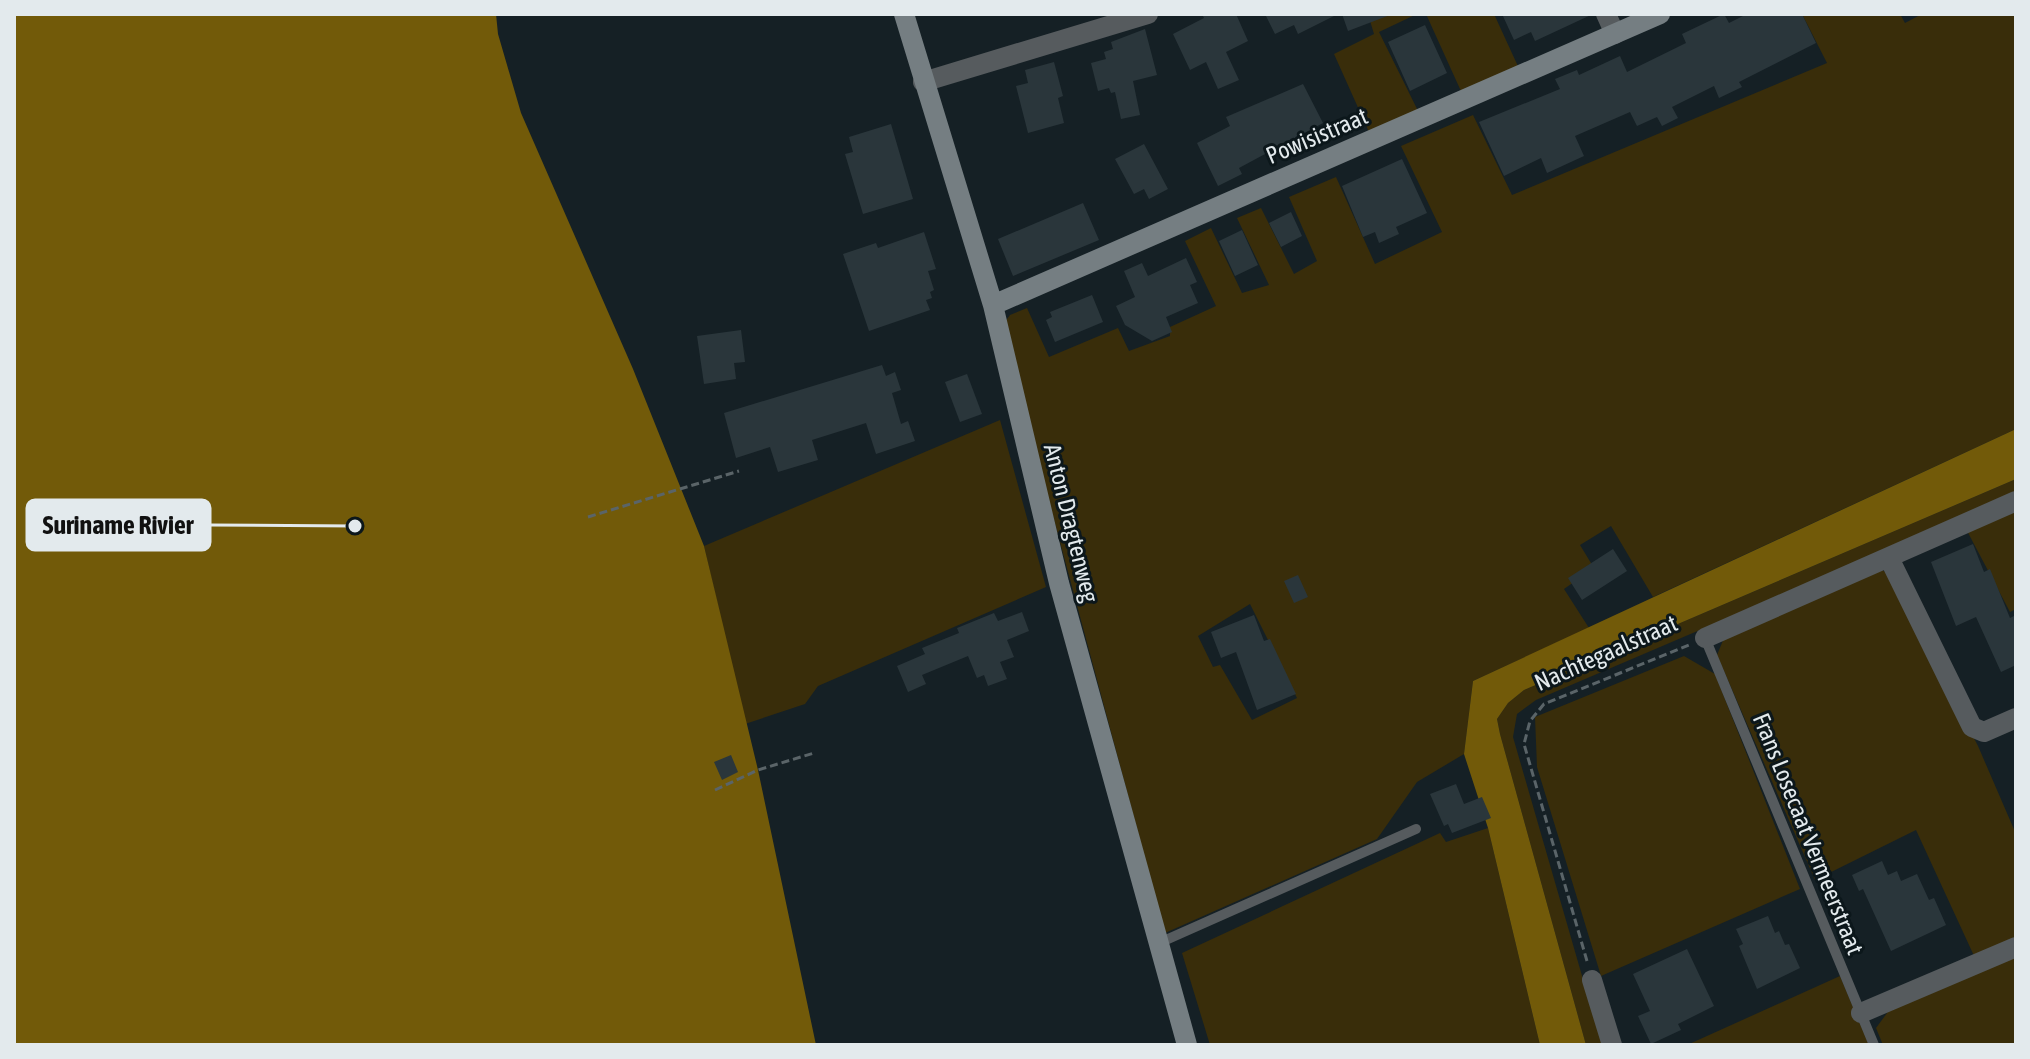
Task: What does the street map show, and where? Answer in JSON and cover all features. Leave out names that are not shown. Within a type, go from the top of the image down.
[{"type":"main road","name":"Anton Dragtenweg","points":[[904,14],[993,305],[1059,583],[1187,1045]]},
{"type":"main road","name":"Powisistraat","points":[[993,305],[1660,14]]},
{"type":"street","points":[[923,82],[1148,14]]},
{"type":"street","points":[[1606,14],[1615,34]]},
{"type":"street","name":"Nachtegaalstraat","points":[[1705,638],[2016,501]]},
{"type":"street","points":[[1889,558],[1972,727],[1984,732],[2016,718]]},
{"type":"street","points":[[1861,1013],[2016,947]]},
{"type":"street","points":[[1592,980],[1612,1045]]},
{"type":"lane","name":"Frans Losecaat Vermeerstraat","points":[[1705,638],[1874,1045]]},
{"type":"lane","points":[[1159,943],[1416,829]]},
{"type":"path","points":[[588,517],[739,471]]},
{"type":"path","name":"Nachtegaalstraat","points":[[1592,980],[1524,744],[1530,721],[1544,704],[1705,638]]},
{"type":"path","points":[[715,790],[758,770],[814,753]]},
{"type":"shaded area","points":[[14,14],[496,14],[498,34],[521,113],[633,369],[704,546],[758,770],[816,1045],[14,1045]]},
{"type":"shaded area","points":[[1368,14],[1417,14],[1379,32],[1422,119],[1373,141],[1334,54],[1374,34]]},
{"type":"shaded area","points":[[1426,14],[1494,14],[1522,75],[1465,100]]},
{"type":"shaded area","points":[[1802,14],[1900,14],[1905,23],[1922,14],[2016,14],[2016,429],[1653,597],[1611,526],[1580,545],[1594,568],[1564,589],[1589,628],[1473,681],[1464,754],[1417,782],[1377,839],[1165,933],[1002,326],[1010,315],[1027,308],[1049,357],[1118,328],[1129,351],[1170,336],[1170,327],[1216,306],[1185,241],[1211,228],[1242,293],[1269,285],[1237,218],[1261,208],[1294,274],[1317,261],[1289,197],[1336,177],[1375,264],[1442,232],[1401,146],[1473,115],[1512,195],[1827,63]],"holes":[[[1250,604],[1297,698],[1252,720],[1220,665],[1213,667],[1198,636]]]},
{"type":"shaded area","points":[[1000,420],[1046,587],[818,686],[805,704],[745,724],[704,546]]},
{"type":"shaded area","points":[[2016,429],[2016,479],[1524,690],[1508,703],[1497,719],[1500,734],[1586,1045],[1540,1045],[1488,828],[1464,754],[1473,681]]},
{"type":"shaded area","points":[[2016,479],[2016,495],[1536,700],[1517,714],[1513,737],[1602,1045],[1586,1045],[1500,734],[1497,719],[1508,703],[1524,690]]},
{"type":"shaded area","points":[[2016,506],[2016,609],[2010,612],[1966,529]]},
{"type":"shaded area","points":[[1880,569],[1889,574],[1978,746],[2016,834],[2016,941],[1975,958],[1916,830],[1815,880],[1717,655],[1724,638]]},
{"type":"shaded area","points":[[1684,656],[1715,674],[1800,889],[1601,976],[1537,767],[1535,717]]},
{"type":"shaded area","points":[[1488,828],[1540,1045],[1210,1045],[1182,953],[1440,833],[1446,842]]},
{"type":"shaded area","points":[[2016,956],[2016,1045],[1883,1045],[1876,1028],[1890,1009]]},
{"type":"shaded area","points":[[1840,976],[1869,1045],[1687,1045]]},
{"type":"building","points":[[1202,14],[1236,14],[1248,41],[1226,52],[1239,80],[1218,89],[1206,62],[1190,70],[1173,34],[1204,18]]},
{"type":"building","points":[[1265,14],[1338,14],[1298,34],[1294,25],[1275,34]]},
{"type":"building","points":[[1342,14],[1389,14],[1390,15],[1348,31]]},
{"type":"building","points":[[1502,14],[1593,14],[1535,41],[1531,32],[1514,40]]},
{"type":"building","points":[[1724,14],[1729,23],[1747,14],[1802,14],[1816,43],[1739,82],[1742,87],[1719,98],[1714,86],[1672,107],[1678,118],[1662,126],[1657,117],[1637,126],[1630,112],[1575,136],[1584,156],[1547,173],[1541,158],[1504,176],[1479,122],[1560,89],[1555,79],[1577,70],[1579,75],[1620,56],[1627,72],[1686,43],[1682,34]]},
{"type":"building","points":[[1425,25],[1447,73],[1410,91],[1388,42]]},
{"type":"building","points":[[1145,29],[1157,75],[1133,81],[1140,115],[1121,119],[1115,92],[1111,93],[1109,88],[1098,91],[1091,63],[1106,59],[1104,52],[1113,49],[1111,42]]},
{"type":"building","points":[[1054,62],[1063,96],[1058,98],[1064,123],[1028,133],[1016,86],[1028,83],[1025,70]]},
{"type":"building","points":[[1303,84],[1323,123],[1239,168],[1242,174],[1218,186],[1197,143],[1230,126],[1226,117]]},
{"type":"building","points":[[891,124],[913,199],[863,214],[845,154],[853,152],[849,137]]},
{"type":"building","points":[[1144,144],[1168,189],[1149,199],[1144,189],[1134,194],[1115,159]]},
{"type":"building","points":[[1402,159],[1427,213],[1396,227],[1399,234],[1379,243],[1375,232],[1363,237],[1342,186]]},
{"type":"building","points":[[1083,203],[1099,240],[1013,276],[998,239]]},
{"type":"building","points":[[1291,212],[1302,236],[1281,247],[1269,223]]},
{"type":"building","points":[[1242,230],[1258,265],[1235,276],[1219,241]]},
{"type":"building","points":[[924,232],[936,269],[928,271],[934,290],[930,292],[932,298],[926,300],[930,310],[869,331],[843,254],[876,243],[878,248]]},
{"type":"building","points":[[1186,258],[1197,282],[1190,285],[1198,303],[1166,317],[1172,332],[1152,341],[1125,325],[1116,306],[1135,297],[1124,271],[1142,263],[1148,276]]},
{"type":"building","points":[[1092,295],[1103,322],[1055,342],[1046,320],[1052,317],[1050,312]]},
{"type":"building","points":[[741,330],[745,362],[734,363],[736,379],[704,384],[697,336]]},
{"type":"building","points":[[882,365],[886,376],[895,372],[901,390],[892,393],[901,424],[908,421],[915,441],[876,454],[866,423],[812,440],[818,460],[778,472],[770,447],[736,458],[724,413]]},
{"type":"building","points":[[967,374],[982,414],[960,422],[945,382]]},
{"type":"building","points":[[1973,544],[1984,572],[1990,569],[2010,618],[2016,615],[2016,665],[2001,672],[1976,617],[1956,626],[1931,562]]},
{"type":"building","points":[[1613,549],[1627,571],[1582,600],[1568,578]]},
{"type":"building","points":[[1298,575],[1308,597],[1294,603],[1284,581]]},
{"type":"building","points":[[1022,612],[1029,631],[1007,640],[1014,657],[1000,662],[1007,679],[988,686],[984,675],[977,678],[968,656],[922,675],[926,684],[908,692],[897,666],[925,654],[922,648],[959,633],[957,628],[994,613],[998,621]]},
{"type":"building","points":[[1254,615],[1264,641],[1270,639],[1296,694],[1257,710],[1236,652],[1221,658],[1211,632]]},
{"type":"building","points":[[731,755],[738,772],[722,780],[714,762]]},
{"type":"building","points":[[1456,784],[1464,804],[1482,797],[1491,818],[1452,833],[1448,824],[1444,826],[1430,794]]},
{"type":"building","points":[[1882,861],[1888,875],[1897,871],[1901,881],[1917,874],[1929,900],[1934,898],[1946,925],[1891,951],[1863,889],[1859,891],[1852,875]]},
{"type":"building","points":[[1768,916],[1775,933],[1779,931],[1785,945],[1789,944],[1800,968],[1757,989],[1739,946],[1743,944],[1736,929]]},
{"type":"building","points":[[1687,949],[1714,1006],[1678,1024],[1681,1030],[1651,1044],[1638,1016],[1650,1011],[1633,974]]},
{"type":"place","name":"Suriname Rivier","points":[[355,526]]}]
